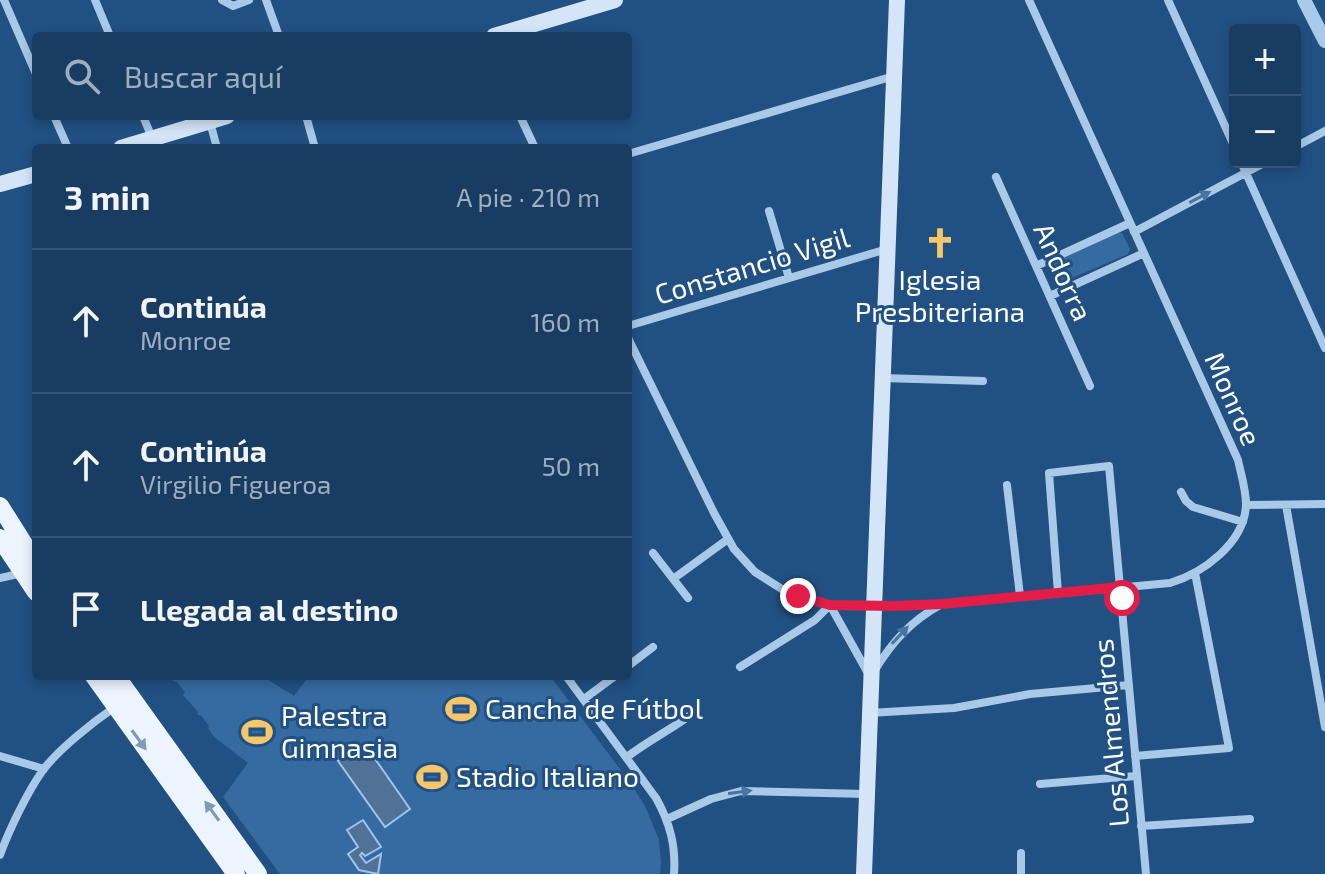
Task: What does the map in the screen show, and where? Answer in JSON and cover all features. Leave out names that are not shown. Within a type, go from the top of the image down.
[{"type":"main road","points":[[505,32],[579,5],[615,0]]},
{"type":"main road","points":[[864,874],[897,0]]},
{"type":"main road","points":[[133,144],[213,120]]},
{"type":"main road","points":[[0,184],[32,175]]},
{"type":"main road","points":[[0,506],[31,567]]},
{"type":"main road","points":[[0,538],[31,567]]},
{"type":"main road","points":[[97,680],[236,874]]},
{"type":"main road","points":[[119,680],[258,874]]},
{"type":"street","points":[[2,0],[32,65]]},
{"type":"street","points":[[95,0],[108,32]]},
{"type":"street","points":[[222,0],[233,6],[249,0]]},
{"type":"street","points":[[266,0],[278,32]]},
{"type":"street","name":"Monroe","points":[[632,346],[728,539],[740,558],[785,591],[830,605],[942,604],[1170,583],[1195,573],[1218,556],[1243,522],[1246,505],[1238,460],[1029,0]]},
{"type":"street","points":[[1168,0],[1229,135]]},
{"type":"street","points":[[1305,0],[1325,41]]},
{"type":"street","points":[[632,153],[894,75]]},
{"type":"street","points":[[56,120],[66,144]]},
{"type":"street","points":[[145,120],[152,138]]},
{"type":"street","points":[[307,120],[314,144]]},
{"type":"street","points":[[522,120],[533,144]]},
{"type":"street","points":[[210,121],[216,144]]},
{"type":"street","points":[[1301,144],[1325,131]]},
{"type":"street","points":[[1244,168],[1325,348]]},
{"type":"street","points":[[1036,266],[1132,227],[1255,168]]},
{"type":"street","name":"Andorra","points":[[996,177],[1090,386]]},
{"type":"street","points":[[769,211],[789,278]]},
{"type":"street","name":"Constancio Vigil","points":[[632,325],[888,249]]},
{"type":"street","points":[[1050,296],[1144,253]]},
{"type":"street","points":[[882,378],[983,381]]},
{"type":"street","name":"Los Almendros","points":[[1058,593],[1049,473],[1109,466],[1146,874]]},
{"type":"street","points":[[1007,485],[1020,596]]},
{"type":"street","points":[[1181,492],[1193,507],[1243,522]]},
{"type":"street","points":[[1246,505],[1325,504]]},
{"type":"street","points":[[1286,505],[1325,727]]},
{"type":"street","points":[[673,579],[728,539]]},
{"type":"street","points":[[653,553],[688,598]]},
{"type":"street","points":[[0,578],[31,567]]},
{"type":"street","points":[[1135,756],[1229,748],[1195,573]]},
{"type":"street","name":"Monroe","points":[[870,678],[902,633],[942,604]]},
{"type":"street","points":[[740,667],[815,620],[830,605],[870,678]]},
{"type":"street","points":[[632,663],[653,647]]},
{"type":"street","points":[[569,680],[650,788],[667,819],[675,851],[674,874]]},
{"type":"street","points":[[584,699],[610,680]]},
{"type":"street","points":[[869,713],[954,708],[1030,694],[1129,685]]},
{"type":"street","points":[[0,855],[28,795],[44,769],[75,739],[116,707]]},
{"type":"street","points":[[627,757],[696,711]]},
{"type":"street","points":[[0,756],[44,769]]},
{"type":"street","points":[[1040,784],[1136,776]]},
{"type":"street","points":[[667,819],[711,799],[741,791],[866,794]]},
{"type":"street","points":[[1141,826],[1250,819]]},
{"type":"street","points":[[1021,853],[1021,874]]},
{"type":"shaded area","points":[[1118,232],[1122,233],[1130,249],[1128,254],[1060,283],[1057,281],[1049,266],[1051,263]]},
{"type":"shaded area","name":"Stadio Italiano","points":[[172,680],[268,680],[294,696],[306,680],[553,680],[645,806],[659,840],[660,874],[280,874],[223,797],[248,763],[214,737],[201,715],[183,695],[185,692]]},
{"type":"shaded area","points":[[364,743],[410,809],[385,827],[338,761]]},
{"type":"shaded area","points":[[363,820],[381,847],[365,856],[360,855],[366,863],[381,854],[378,874],[359,870],[348,854],[358,847],[347,830]]},
{"type":"place","name":"Iglesia Presbiteriana","points":[[940,243]]},
{"type":"place","name":"Cancha de Fútbol","points":[[461,709]]},
{"type":"place","name":"Palestra Gimnasia","points":[[257,732]]},
{"type":"place","name":"Stadio Italiano","points":[[432,777]]},
{"type":"route","points":[[798,596],[830,605],[894,606],[1121,587],[1122,598]]}]
